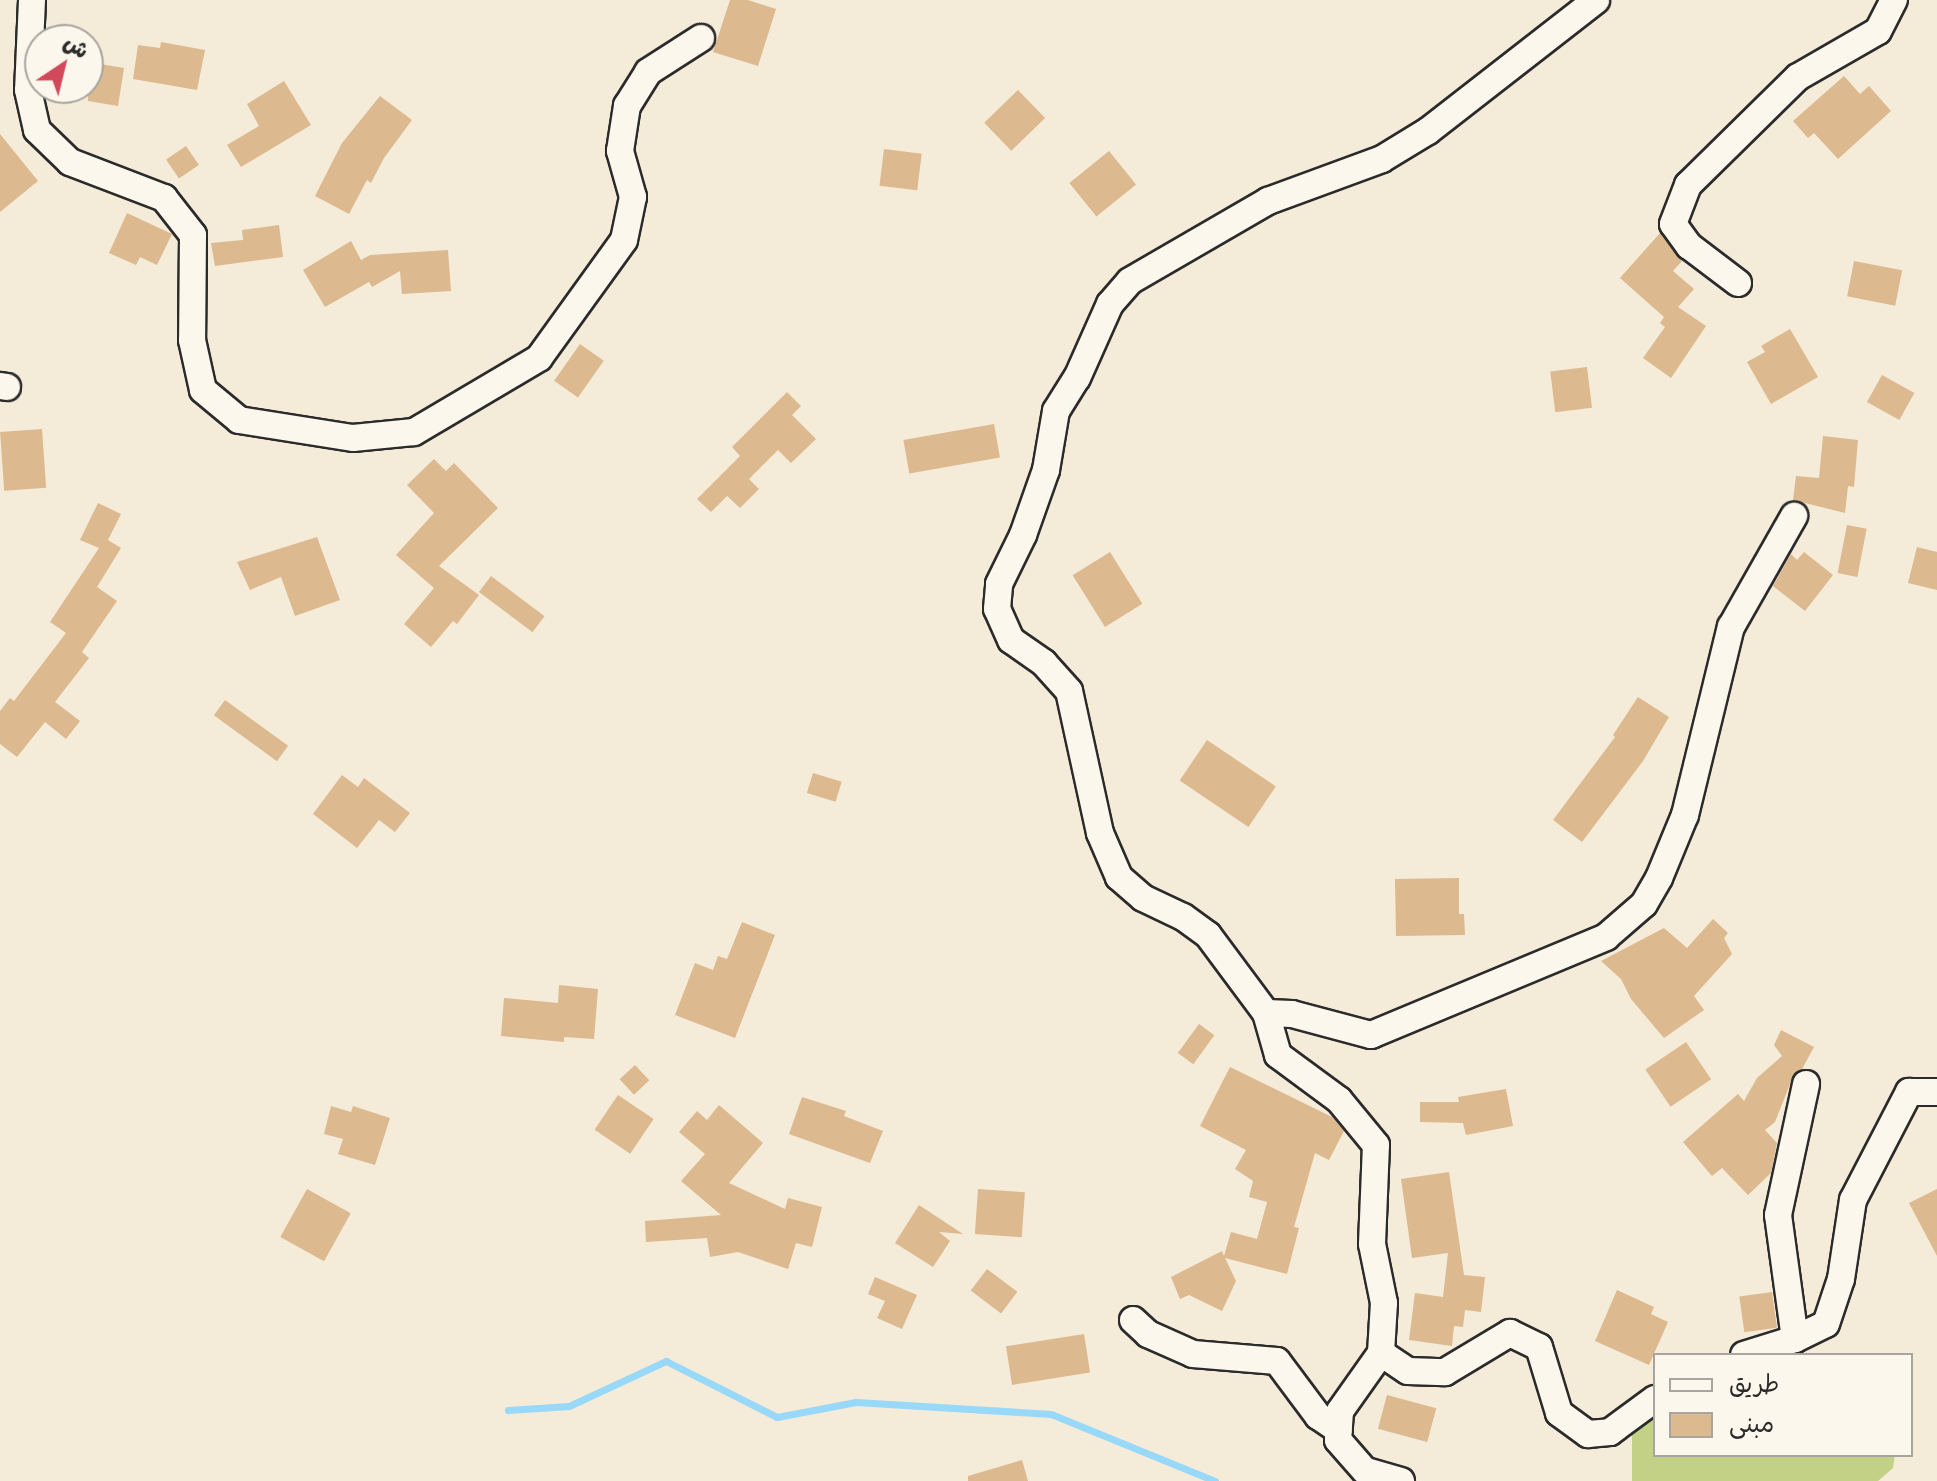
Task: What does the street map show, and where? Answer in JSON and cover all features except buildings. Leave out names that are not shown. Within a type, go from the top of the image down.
[{"type":"street","points":[[32,0],[28,90],[37,130],[70,162],[164,198],[193,235],[192,340],[203,390],[239,420],[353,438],[414,432],[539,358],[624,240],[633,197],[620,151],[627,106],[648,72],[701,38]]},
{"type":"street","points":[[1401,1481],[1365,1471],[1338,1440],[1340,1411],[1381,1353],[1384,1303],[1372,1244],[1376,1145],[1339,1100],[1278,1055],[1266,1013],[1208,935],[1183,917],[1143,898],[1119,877],[1100,833],[1069,691],[1044,663],[1011,640],[997,609],[999,584],[1023,535],[1046,470],[1056,411],[1077,378],[1110,304],[1130,281],[1268,201],[1382,159],[1428,131],[1596,0]]},
{"type":"street","points":[[1738,283],[1689,246],[1673,224],[1688,185],[1798,77],[1878,31],[1894,0]]},
{"type":"street","points":[[1266,1013],[1292,1014],[1371,1035],[1606,937],[1644,904],[1659,878],[1685,815],[1731,627],[1794,516]]},
{"type":"street","points":[[1795,1339],[1778,1215],[1806,1084]]},
{"type":"street","points":[[1750,1353],[1795,1339],[1826,1324],[1841,1279],[1853,1200],[1909,1092],[1937,1092]]},
{"type":"street","points":[[1133,1320],[1148,1334],[1193,1354],[1277,1361],[1318,1416],[1339,1430]]},
{"type":"street","points":[[1381,1353],[1408,1371],[1445,1372],[1510,1333],[1539,1347],[1559,1413],[1588,1434],[1610,1432],[1653,1400]]},
{"type":"green space","points":[[1653,1412],[1653,1457],[1895,1457],[1893,1468],[1878,1481],[1632,1481],[1632,1428]]},
{"type":"waterway","points":[[508,1410],[569,1406],[666,1361],[777,1417],[856,1402],[1051,1414],[1215,1481]]}]
